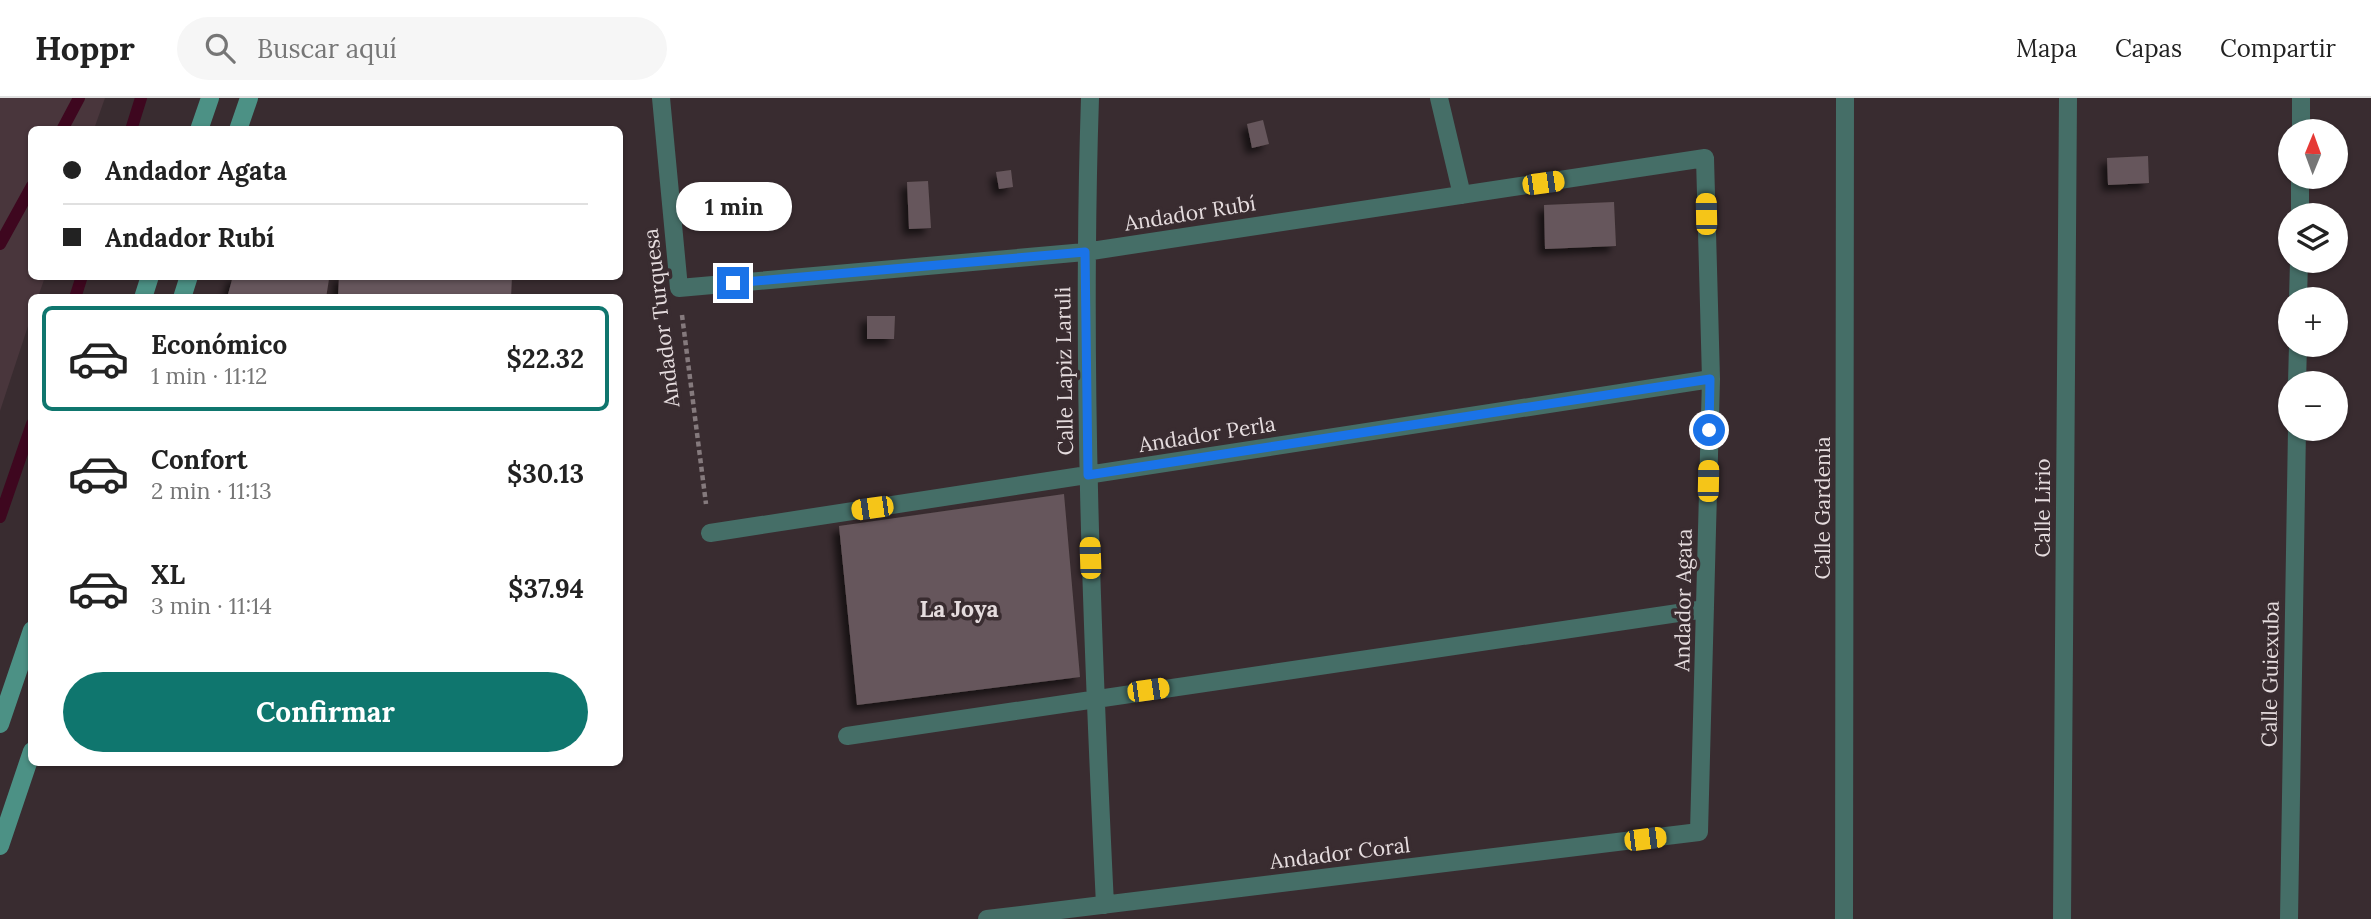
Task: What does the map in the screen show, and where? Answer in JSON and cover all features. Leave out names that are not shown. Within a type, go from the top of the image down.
[{"type":"main road","points":[[200,126],[209,98]]},
{"type":"main road","points":[[239,126],[249,98]]},
{"type":"main road","points":[[0,724],[28,642]]},
{"type":"main road","points":[[0,846],[28,763]]},
{"type":"street","name":"Andador Turquesa","points":[[661,98],[679,288]]},
{"type":"street","name":"Calle Lapiz Laruli","points":[[1090,98],[1085,252],[1088,475],[1105,905]]},
{"type":"street","points":[[1439,98],[1462,195]]},
{"type":"street","name":"Calle Gardenia","points":[[1844,919],[1845,98]]},
{"type":"street","name":"Calle Lirio","points":[[2062,919],[2068,98]]},
{"type":"street","points":[[2301,98],[2301,119]]},
{"type":"street","name":"Andador Rubí","points":[[679,288],[1085,252],[1705,158]]},
{"type":"street","name":"Andador Agata","points":[[1699,832],[1710,379],[1705,158]]},
{"type":"street","name":"Andador Perla","points":[[710,533],[1710,379]]},
{"type":"street","name":"Calle Guiexuba","points":[[2289,919],[2297,441]]},
{"type":"street","points":[[847,736],[1095,697],[1705,609]]},
{"type":"street","name":"Andador Coral","points":[[987,919],[1699,832]]},
{"type":"path","name":"Andador Turquesa","points":[[679,288],[710,533]]},
{"type":"shaded area","points":[[0,98],[105,98],[95,126],[28,126],[28,280],[44,280],[39,294],[28,294],[28,326],[0,411]]},
{"type":"building","points":[[1263,120],[1269,144],[1252,148],[1247,124]]},
{"type":"building","points":[[2148,156],[2149,183],[2108,185],[2107,158]]},
{"type":"building","points":[[1011,170],[1013,187],[999,189],[996,172]]},
{"type":"building","points":[[928,181],[931,228],[909,229],[907,182]]},
{"type":"building","points":[[1614,202],[1616,246],[1545,249],[1544,205]]},
{"type":"building","points":[[232,280],[329,280],[327,294],[228,294]]},
{"type":"building","points":[[339,280],[512,280],[511,294],[338,294]]},
{"type":"building","points":[[867,316],[895,316],[894,339],[867,339]]},
{"type":"building","points":[[1064,494],[1080,677],[857,705],[839,526]]},
{"type":"waterway","points":[[64,126],[79,98]]},
{"type":"waterway","points":[[132,126],[141,98]]},
{"type":"waterway","points":[[0,244],[28,193]]},
{"type":"waterway","points":[[76,294],[81,280]]},
{"type":"waterway","points":[[0,517],[28,436]]},
{"type":"district","name":"La Joya","points":[[959,608]]},
{"type":"route","points":[[733,283],[1085,252],[1088,475],[1710,379],[1709,430]]}]
